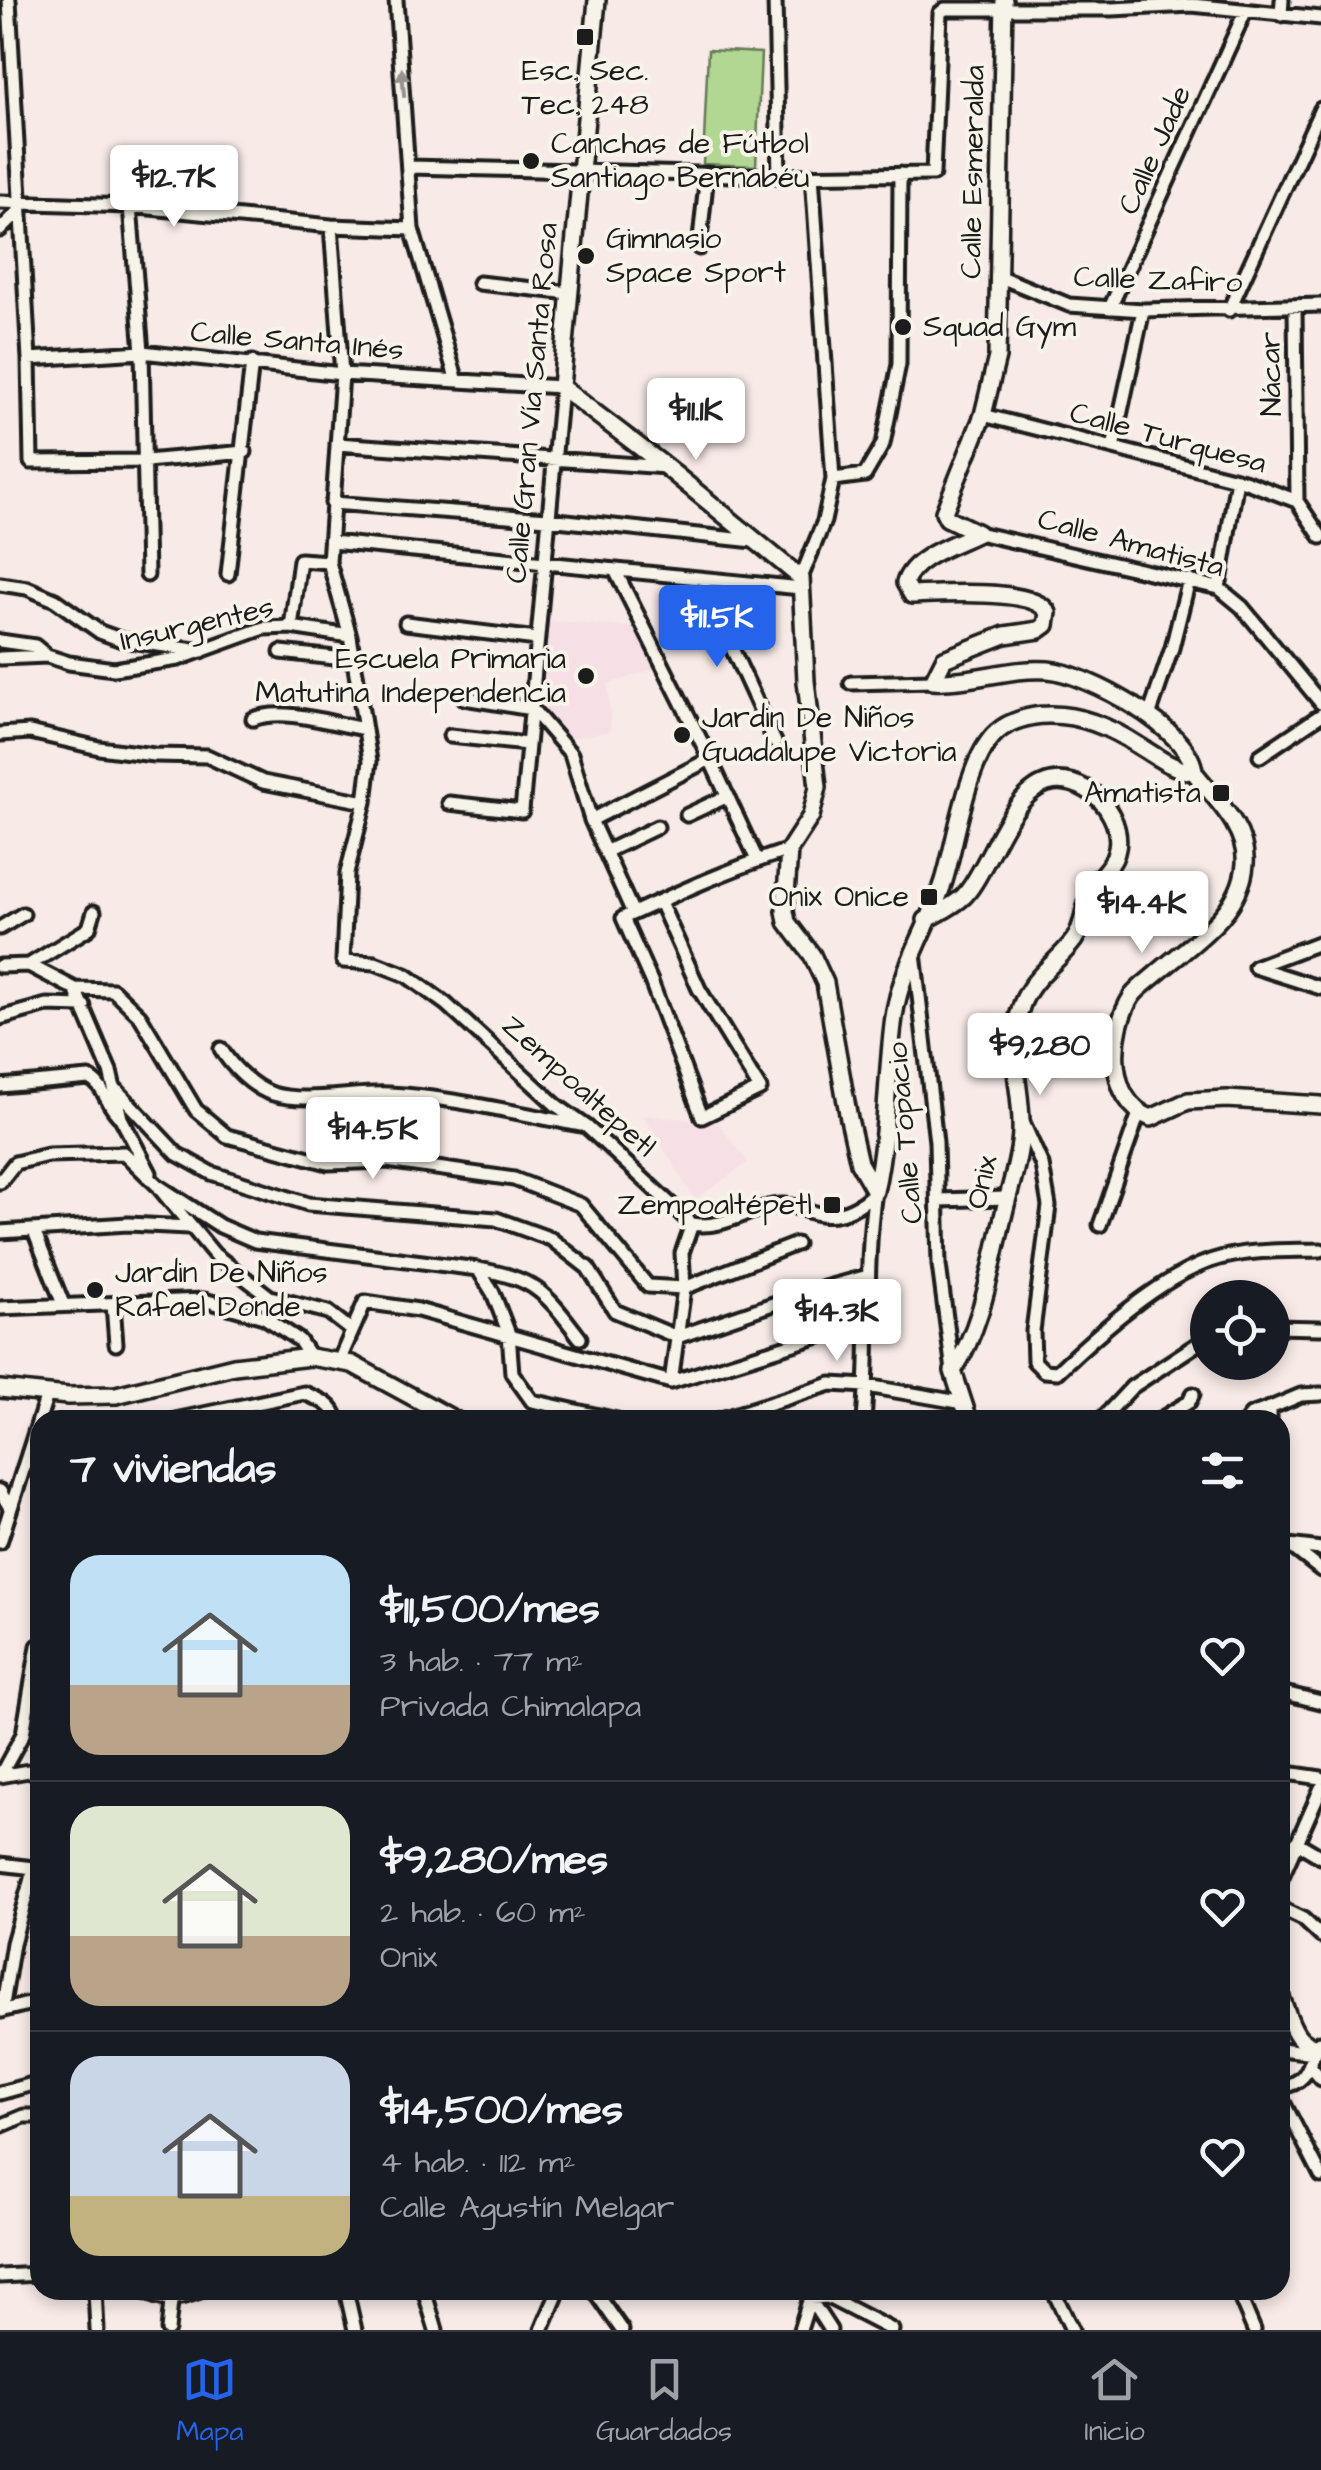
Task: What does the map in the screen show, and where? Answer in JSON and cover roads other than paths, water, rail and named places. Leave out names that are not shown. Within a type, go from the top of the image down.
[{"type":"street","points":[[9,0],[31,462],[146,461],[245,452]]},
{"type":"street","points":[[396,0],[412,230],[456,378]]},
{"type":"street","name":"Calle Gran Vía Santa Rosa","points":[[448,803],[522,811],[597,0]]},
{"type":"street","points":[[775,0],[779,176]]},
{"type":"street","points":[[1280,15],[1282,0]]},
{"type":"street","points":[[410,167],[779,176],[934,174],[943,10],[1004,4],[1192,5],[1321,18]]},
{"type":"street","name":"Calle Esmeralda","points":[[944,516],[944,506],[983,414],[997,358],[1004,4]]},
{"type":"street","name":"Calle Jade","points":[[1110,308],[1245,12]]},
{"type":"street","points":[[1229,310],[1321,109]]},
{"type":"street","points":[[699,248],[708,174]]},
{"type":"street","points":[[833,479],[865,475],[883,444],[899,364],[900,174]]},
{"type":"street","points":[[812,176],[833,479],[824,521],[801,583],[806,681],[818,786],[811,816],[789,850],[787,922],[812,955],[826,984],[848,1119],[860,1164],[876,1190]]},
{"type":"street","points":[[0,202],[19,207],[130,206],[412,230]]},
{"type":"street","points":[[130,206],[142,352],[147,575]]},
{"type":"street","points":[[0,230],[19,207]]},
{"type":"street","name":"Zempoaltepetl","points":[[332,226],[342,374],[328,562],[350,636],[370,761],[365,802],[347,873],[342,962],[375,962],[406,975],[446,1004],[556,1105],[587,1126],[692,1224]]},
{"type":"street","name":"Calle Zafiro","points":[[998,276],[1069,305],[1144,310],[1321,305]]},
{"type":"street","points":[[479,283],[570,293]]},
{"type":"street","name":"Nácar","points":[[1296,306],[1297,501]]},
{"type":"street","points":[[1113,448],[1144,310]]},
{"type":"street","name":"Calle Santa Inés","points":[[29,359],[142,352],[342,374],[561,386]]},
{"type":"street","points":[[228,574],[245,452],[252,362]]},
{"type":"street","points":[[561,386],[666,467],[801,583]]},
{"type":"street","name":"Calle Turquesa","points":[[983,414],[1237,479],[1297,501],[1321,538]]},
{"type":"street","points":[[338,444],[666,467]]},
{"type":"street","points":[[1219,588],[1237,479]]},
{"type":"street","points":[[332,503],[548,519],[754,541]]},
{"type":"street","name":"Calle Amatista","points":[[944,516],[978,533],[1219,588],[1242,606],[1321,703]]},
{"type":"street","points":[[933,681],[944,659],[1005,635],[1039,630],[1046,625],[1048,613],[1037,601],[970,592],[912,595],[905,582],[917,564],[978,533]]},
{"type":"street","points":[[331,542],[700,578],[801,583]]},
{"type":"street","points":[[291,627],[300,560],[328,562]]},
{"type":"street","points":[[615,570],[756,860]]},
{"type":"street","points":[[700,578],[775,742]]},
{"type":"street","points":[[1149,716],[1172,648],[1188,580]]},
{"type":"street","points":[[0,584],[27,588],[55,600],[100,632],[122,640],[202,650]]},
{"type":"street","points":[[406,623],[537,639]]},
{"type":"street","name":"Insurgentes","points":[[0,642],[35,646],[47,656],[114,669],[178,659],[264,628],[291,627],[350,636]]},
{"type":"street","points":[[281,652],[354,660]]},
{"type":"street","points":[[0,658],[47,656]]},
{"type":"street","points":[[851,684],[956,682],[1020,670],[1052,670],[1102,687],[1149,716],[1182,746],[1193,762],[1194,772],[1243,841],[1245,862],[1240,888],[1225,914],[1133,995],[1122,1021],[1118,1083],[1145,1116]]},
{"type":"street","points":[[464,698],[532,709],[571,754],[591,820],[702,1117],[760,1089],[699,989],[660,902]]},
{"type":"street","points":[[865,1410],[868,1239],[883,1154],[894,1014],[914,949],[942,886],[970,780],[997,732],[1016,721],[1046,715],[1111,728],[1160,759],[1194,772]]},
{"type":"street","points":[[1260,756],[1321,715]]},
{"type":"street","points":[[253,719],[290,717],[365,729]]},
{"type":"street","points":[[0,734],[30,732],[100,748],[206,756],[247,776],[291,790],[365,802]]},
{"type":"street","points":[[450,736],[527,744]]},
{"type":"street","points":[[591,820],[710,759]]},
{"type":"street","name":"Onix","points":[[926,920],[962,898],[1010,815],[1028,794],[1044,785],[1066,782],[1087,789],[1108,809],[1117,832],[1117,852],[1091,890],[1081,929],[1071,944],[1038,974],[1014,1030],[1012,1050],[1021,1133],[973,1335],[953,1371]]},
{"type":"street","points":[[688,815],[728,796]]},
{"type":"street","points":[[605,852],[657,826]]},
{"type":"street","points":[[628,916],[756,860],[789,850]]},
{"type":"street","points":[[0,966],[29,965],[88,928],[94,912]]},
{"type":"street","points":[[0,928],[22,914]]},
{"type":"street","points":[[1321,942],[1254,968],[1321,988]]},
{"type":"street","name":"Calle Topacio","points":[[914,949],[936,1142],[940,1265],[953,1371]]},
{"type":"street","points":[[29,965],[75,989],[113,990],[140,1016],[196,1110],[227,1136],[328,1164],[387,1161],[514,1179],[581,1205],[648,1286],[684,1288],[796,1244]]},
{"type":"street","points":[[75,989],[114,1087],[121,1118],[157,1185],[220,1226],[255,1242],[515,1275],[548,1297],[580,1338]]},
{"type":"street","points":[[0,1018],[47,1005],[84,1006]]},
{"type":"street","points":[[221,1049],[245,1077],[273,1094],[336,1098],[388,1094],[498,1108],[587,1126]]},
{"type":"street","points":[[0,1086],[90,1078],[121,1118]]},
{"type":"street","points":[[114,1087],[178,1154],[234,1181],[308,1204],[496,1218],[551,1238],[588,1268],[615,1311],[678,1337],[802,1294],[868,1276]]},
{"type":"street","points":[[390,1130],[406,1096]]},
{"type":"street","points":[[1100,1225],[1145,1116],[1188,1100],[1227,1098],[1321,1105]]},
{"type":"street","points":[[1020,1114],[1042,1165],[1049,1206],[1033,1331],[1034,1361],[1044,1371],[1057,1372],[1102,1329],[1180,1276],[1214,1260],[1266,1252],[1321,1250]]},
{"type":"street","points":[[0,1182],[15,1163],[48,1155],[124,1153],[157,1185],[214,1254],[270,1297],[328,1312],[350,1330]]},
{"type":"street","points":[[671,1382],[684,1288],[682,1253],[692,1224],[707,1227],[727,1223],[781,1205],[822,1215],[843,1212],[863,1205],[876,1190]]},
{"type":"street","points":[[938,1200],[1007,1198]]},
{"type":"street","points":[[0,1232],[128,1224],[188,1226]]},
{"type":"street","points":[[34,1231],[63,1304]]},
{"type":"street","points":[[478,1268],[509,1334],[512,1373],[532,1401],[572,1410]]},
{"type":"street","points":[[264,1318],[270,1297]]},
{"type":"street","points":[[0,1308],[204,1300],[264,1318],[299,1340],[310,1357]]},
{"type":"street","points":[[340,1359],[366,1302],[418,1310],[671,1382],[720,1370],[868,1321]]},
{"type":"street","points":[[113,1304],[116,1344]]},
{"type":"street","points":[[1290,1327],[1321,1328]]},
{"type":"street","points":[[1110,1410],[1132,1387],[1190,1348]]},
{"type":"street","points":[[0,1388],[46,1395],[116,1395],[234,1366],[310,1357],[340,1359],[432,1410]]},
{"type":"street","points":[[953,1371],[966,1410]]},
{"type":"street","points":[[749,1410],[831,1384],[867,1386],[964,1403]]},
{"type":"street","points":[[223,1410],[304,1393],[324,1401],[333,1410]]},
{"type":"street","points":[[1176,1410],[1190,1402],[1193,1394]]},
{"type":"street","points":[[1277,1410],[1301,1395],[1321,1394]]},
{"type":"street","points":[[41,1410],[46,1395]]},
{"type":"street","points":[[0,1542],[30,1445]]},
{"type":"street","points":[[0,1490],[10,1508]]},
{"type":"street","points":[[1290,1545],[1321,1549]]},
{"type":"street","points":[[1290,1548],[1321,1570]]},
{"type":"street","points":[[0,1776],[22,1734],[30,1690]]},
{"type":"street","points":[[1290,1694],[1321,1702]]},
{"type":"street","points":[[0,1776],[30,1771]]},
{"type":"street","points":[[1290,1773],[1321,1778]]},
{"type":"street","points":[[1290,1857],[1321,1788]]},
{"type":"street","points":[[1296,1842],[1321,1857]]},
{"type":"street","points":[[0,1864],[30,1866]]},
{"type":"street","points":[[30,1884],[6,1943],[1,2011],[30,2004]]},
{"type":"street","points":[[1290,1913],[1304,1919],[1321,1936]]},
{"type":"street","points":[[1290,2020],[1296,2034],[1317,2055],[1321,2078]]},
{"type":"street","points":[[1290,2051],[1317,2055]]},
{"type":"street","points":[[1290,2086],[1317,2055]]},
{"type":"street","points":[[0,2093],[30,2085]]},
{"type":"street","points":[[0,2126],[30,2116]]},
{"type":"street","points":[[1290,2116],[1321,2176]]},
{"type":"street","points":[[0,2276],[30,2274]]},
{"type":"street","points":[[96,2300],[97,2330]]},
{"type":"street","points":[[158,2300],[176,2300]]},
{"type":"street","points":[[348,2300],[355,2330]]},
{"type":"street","points":[[427,2300],[436,2330]]},
{"type":"street","points":[[542,2330],[554,2300]]},
{"type":"street","points":[[601,2300],[622,2330]]},
{"type":"street","points":[[800,2330],[806,2300]]},
{"type":"street","points":[[811,2300],[830,2330]]},
{"type":"street","points":[[834,2300],[892,2330]]},
{"type":"street","points":[[1058,2300],[1072,2330]]},
{"type":"street","points":[[1241,2300],[1254,2330]]},
{"type":"street","points":[[168,2330],[171,2302]]},
{"type":"place","name":"Esc. Sec. Tec. 248","points":[[585,37]]},
{"type":"place","name":"Canchas de Fútbol Santiago Bernabéu","points":[[531,161]]},
{"type":"place","name":"Gimnasio Space Sport","points":[[586,256]]},
{"type":"place","name":"Squad Gym","points":[[903,327]]},
{"type":"place","name":"Escuela Primaria Matutina Independencia","points":[[586,676]]},
{"type":"place","name":"Jardin De Niños Guadalupe Victoria","points":[[682,735]]},
{"type":"place","name":"Amatista","points":[[1221,793]]},
{"type":"place","name":"Onix Onice","points":[[929,897]]},
{"type":"place","name":"Zempoaltépetl","points":[[832,1205]]},
{"type":"place","name":"Jardin De Niños Rafael Donde","points":[[95,1290]]}]
